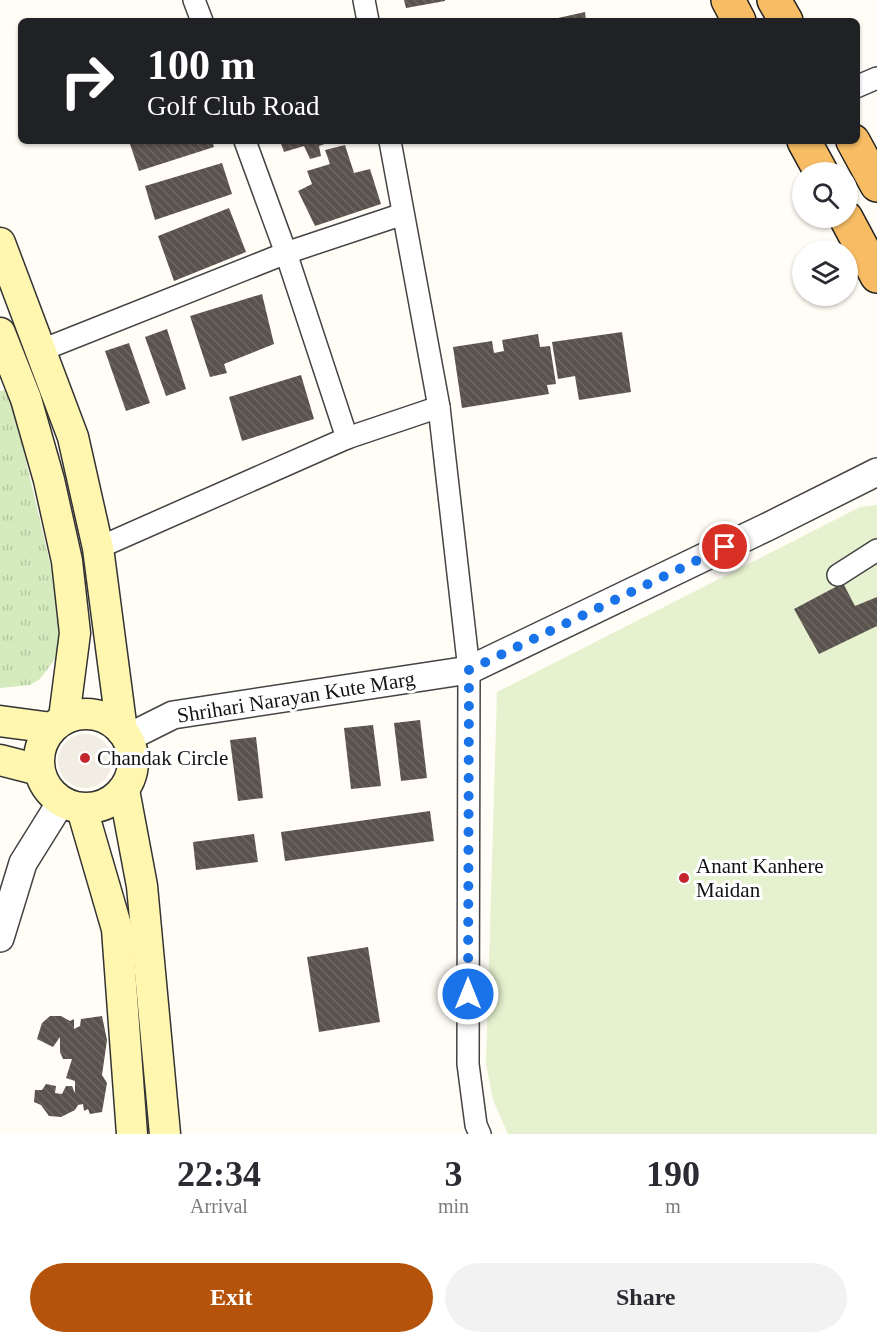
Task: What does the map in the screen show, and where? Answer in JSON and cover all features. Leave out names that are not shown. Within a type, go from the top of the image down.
[{"type":"highway","points":[[728,0],[737,18]]},
{"type":"highway","points":[[774,0],[784,18]]},
{"type":"highway","points":[[806,144],[816,162]]},
{"type":"highway","points":[[855,144],[877,185]]},
{"type":"highway","points":[[851,228],[877,276]]},
{"type":"main road","points":[[0,243],[73,437],[98,548],[125,735],[132,751],[133,765],[131,777],[124,790],[113,801],[98,808],[72,806],[52,795],[39,770],[38,756],[42,741],[58,723],[75,633],[68,561],[49,480],[26,399],[0,333]]},
{"type":"main road","points":[[0,721],[58,723],[80,714],[95,715],[110,720],[125,735]]},
{"type":"main road","points":[[0,760],[39,770]]},
{"type":"main road","points":[[124,790],[142,886],[165,1134]]},
{"type":"main road","points":[[72,806],[117,929],[132,1134]]},
{"type":"street","points":[[194,0],[201,18]]},
{"type":"street","points":[[364,0],[367,18]]},
{"type":"street","points":[[860,85],[877,78]]},
{"type":"street","points":[[246,144],[286,253],[347,438]]},
{"type":"street","points":[[391,144],[439,407],[469,670],[468,1064],[476,1125],[480,1134]]},
{"type":"street","points":[[42,350],[286,253],[403,214]]},
{"type":"street","points":[[98,548],[347,438],[439,407]]},
{"type":"street","name":"Shrihari Narayan Kute Marg","points":[[125,735],[173,715],[469,670],[877,472]]},
{"type":"street","points":[[838,575],[877,550]]},
{"type":"street","points":[[0,938],[23,863],[72,806]]},
{"type":"green space","points":[[9,389],[59,601],[61,651],[40,679],[30,685],[0,688],[0,391]]},
{"type":"green space","name":"Anant Kanhere Maidan","points":[[877,505],[877,1134],[508,1134],[493,1100],[486,1064],[497,692],[860,507]]},
{"type":"shaded area","name":"Chandak Circle","points":[[85,734],[95,736],[104,742],[110,751],[112,761],[110,771],[104,780],[95,786],[85,788],[75,786],[66,780],[60,771],[58,761],[60,751],[66,742],[75,736]]},
{"type":"building","points":[[404,0],[445,0],[445,1],[406,8]]},
{"type":"building","points":[[585,12],[586,18],[558,18]]},
{"type":"building","points":[[130,144],[213,144],[214,147],[139,171]]},
{"type":"building","points":[[281,144],[325,144],[319,146],[321,156],[310,159],[304,146],[284,152]]},
{"type":"building","points":[[345,145],[354,173],[370,169],[381,204],[315,226],[298,191],[312,184],[307,171],[330,164],[325,150]]},
{"type":"building","points":[[222,163],[232,194],[155,220],[145,186]]},
{"type":"building","points":[[229,208],[246,252],[174,281],[158,236]]},
{"type":"building","points":[[262,294],[274,344],[224,364],[227,373],[210,377],[190,316]]},
{"type":"building","points":[[167,329],[186,389],[166,396],[145,337]]},
{"type":"building","points":[[622,332],[631,392],[579,400],[575,376],[558,379],[552,342]]},
{"type":"building","points":[[538,334],[540,347],[550,346],[556,384],[547,385],[549,394],[462,408],[453,347],[492,341],[494,353],[504,351],[502,340]]},
{"type":"building","points":[[129,343],[150,403],[126,411],[105,351]]},
{"type":"building","points":[[301,375],[314,419],[242,441],[229,397]]},
{"type":"building","points":[[843,583],[855,606],[877,597],[877,626],[819,654],[794,609]]},
{"type":"building","points":[[420,720],[427,778],[401,781],[394,723]]},
{"type":"building","points":[[373,725],[381,786],[351,789],[344,728]]},
{"type":"building","points":[[256,737],[263,798],[238,801],[230,740]]},
{"type":"building","points":[[430,811],[434,841],[285,861],[281,832]]},
{"type":"building","points":[[254,834],[258,862],[196,870],[193,842]]},
{"type":"building","points":[[368,947],[380,1022],[319,1032],[307,957]]},
{"type":"building","points":[[50,1016],[61,1016],[70,1021],[74,1019],[74,1029],[80,1026],[81,1019],[102,1016],[107,1040],[102,1075],[107,1083],[102,1112],[90,1114],[88,1109],[84,1111],[83,1104],[61,1117],[49,1116],[41,1105],[34,1102],[35,1090],[42,1090],[46,1084],[56,1086],[55,1093],[62,1094],[66,1086],[72,1086],[75,1093],[75,1081],[66,1078],[72,1059],[63,1059],[60,1052],[60,1037],[53,1047],[37,1039],[42,1023]]},
{"type":"place","name":"Chandak Circle","points":[[85,758]]},
{"type":"place","name":"Anant Kanhere Maidan","points":[[684,878]]},
{"type":"route","points":[[468,994],[469,670],[725,547]]}]
